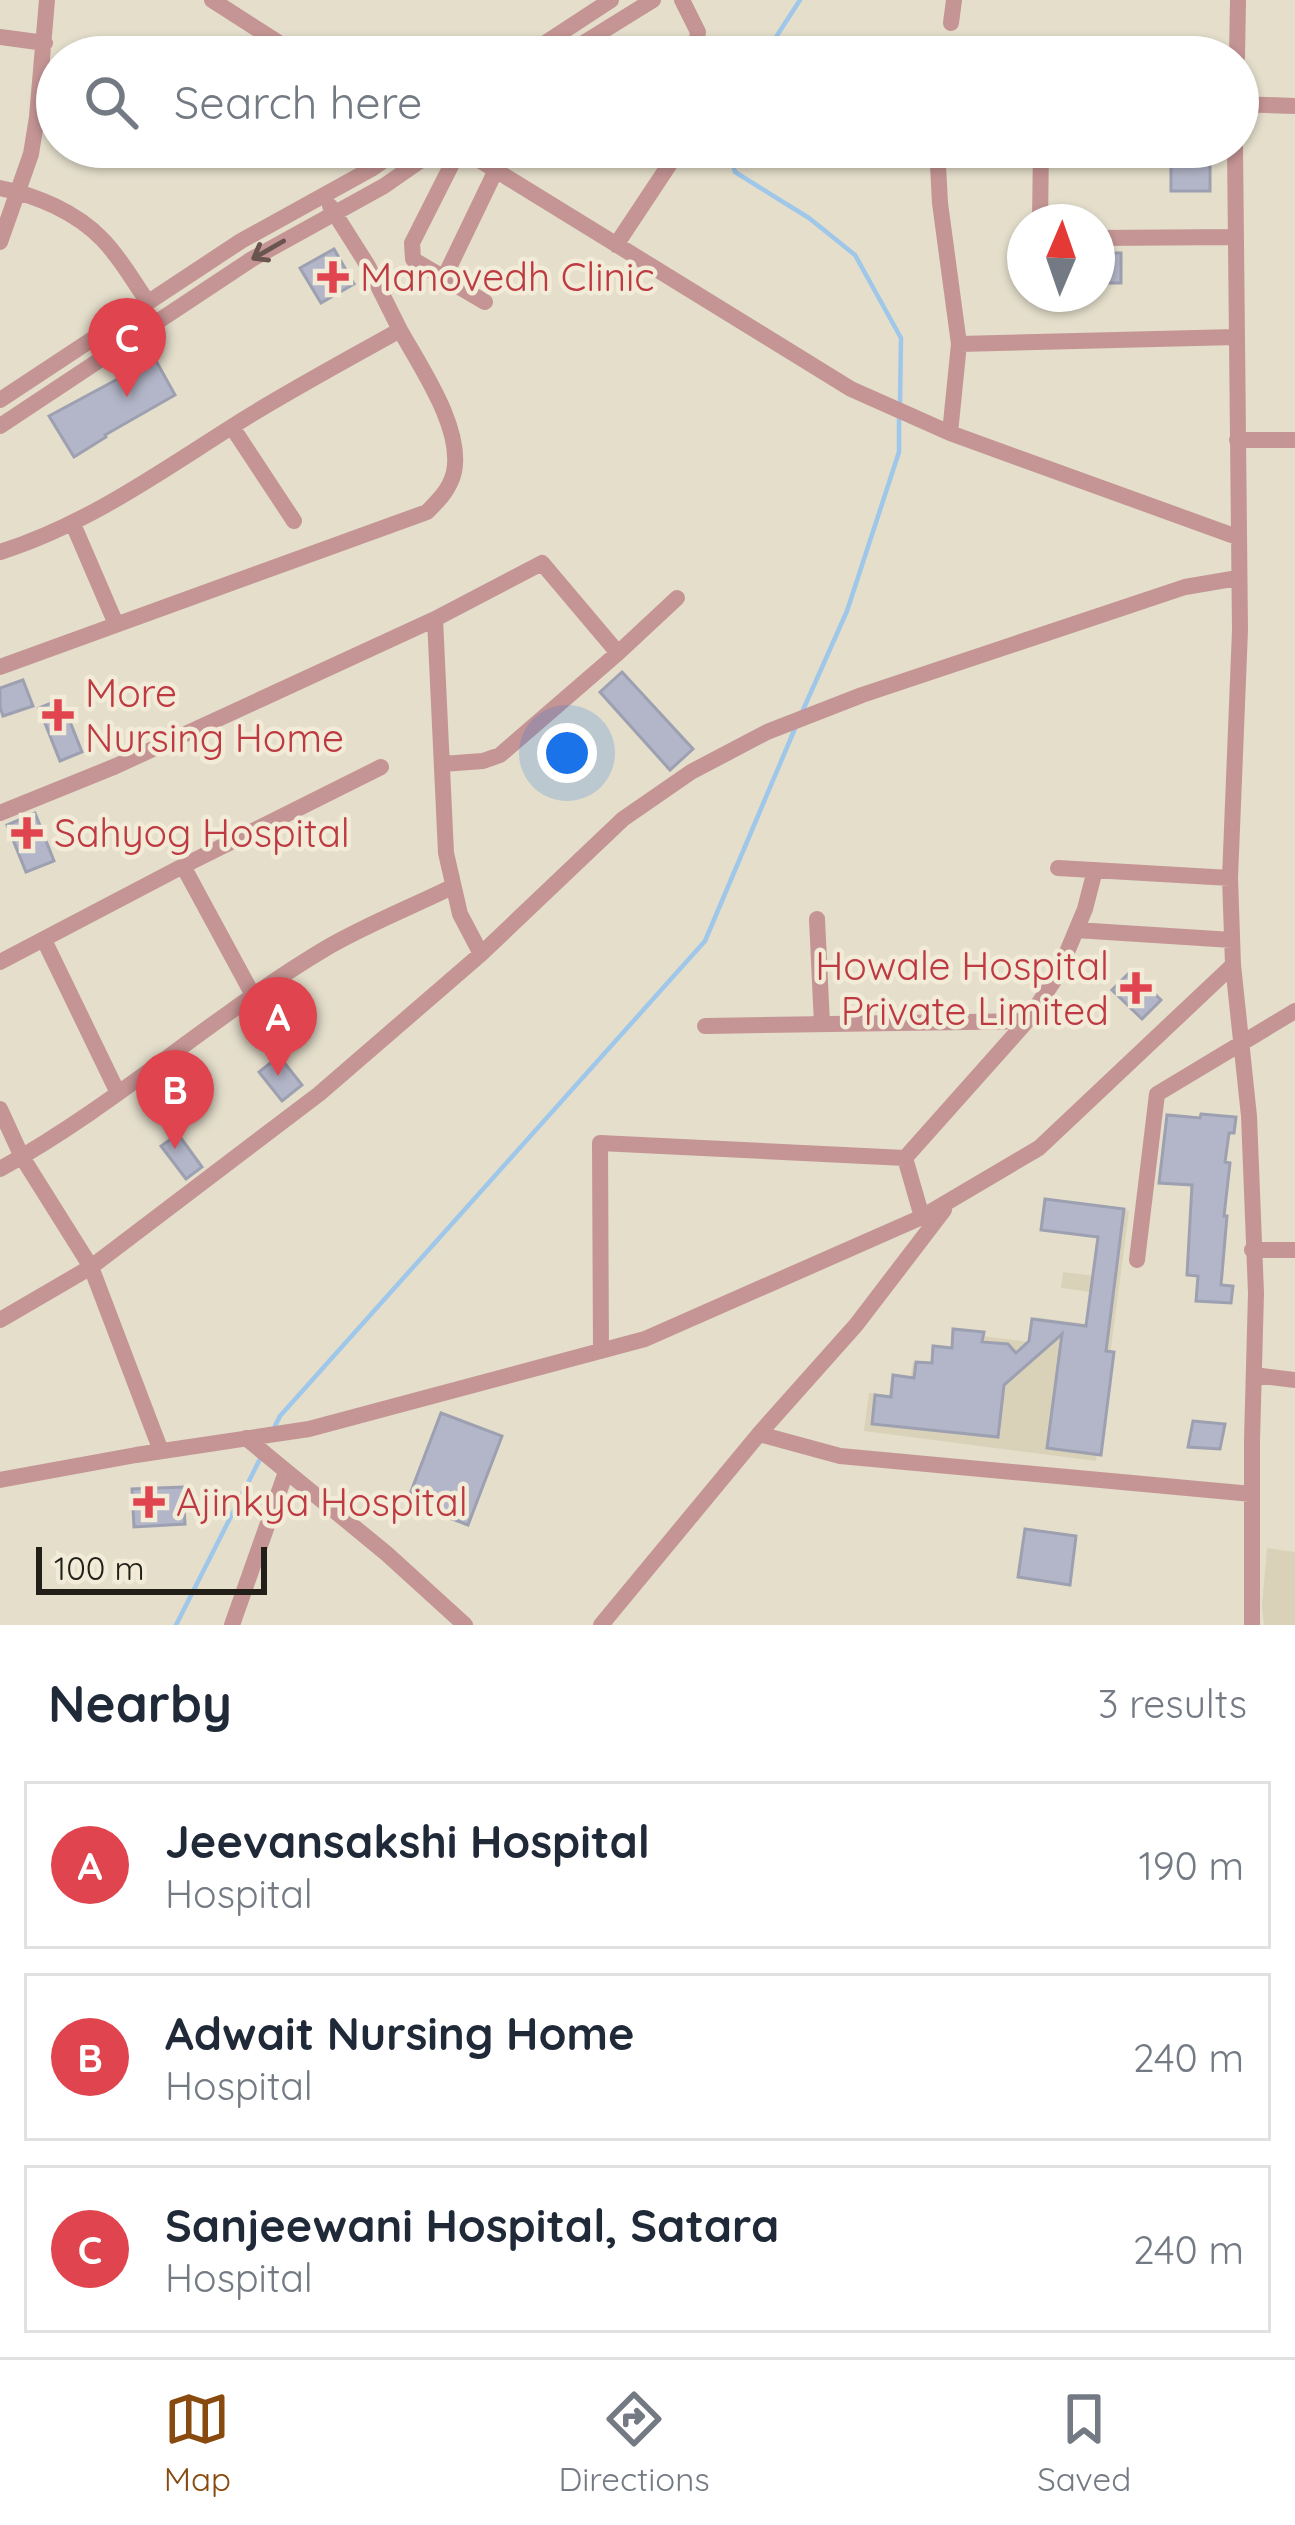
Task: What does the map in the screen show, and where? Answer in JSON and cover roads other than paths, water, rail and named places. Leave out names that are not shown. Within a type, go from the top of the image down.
[{"type":"street","points":[[45,36],[46,0]]},
{"type":"street","points":[[212,0],[269,36]]},
{"type":"street","points":[[556,36],[610,0]]},
{"type":"street","points":[[595,36],[652,0]]},
{"type":"street","points":[[682,0],[697,36]]},
{"type":"street","points":[[951,23],[954,0]]},
{"type":"street","points":[[1237,36],[1238,0]]},
{"type":"street","points":[[0,37],[36,42]]},
{"type":"street","points":[[1259,105],[1295,106]]},
{"type":"street","points":[[0,242],[31,154],[36,123]]},
{"type":"street","points":[[0,400],[241,241],[373,168]]},
{"type":"street","points":[[0,426],[252,259],[409,168]]},
{"type":"street","points":[[449,168],[412,243],[412,259],[485,302]]},
{"type":"street","points":[[493,168],[851,389],[950,433],[1237,537]]},
{"type":"street","points":[[616,245],[668,168]]},
{"type":"street","points":[[938,168],[959,344],[950,433]]},
{"type":"street","points":[[1040,168],[1040,204]]},
{"type":"street","points":[[1235,168],[1240,630],[1230,878],[1233,965],[1249,1116],[1256,1293],[1252,1625]]},
{"type":"street","points":[[444,278],[496,170]]},
{"type":"street","points":[[0,188],[70,213],[103,239],[148,302]]},
{"type":"street","points":[[0,667],[427,512],[443,496],[454,473],[454,444],[443,412],[368,266],[321,196]]},
{"type":"street","points":[[1115,238],[1236,237]]},
{"type":"street","points":[[0,552],[73,524],[124,496],[400,330]]},
{"type":"street","points":[[959,344],[1236,337]]},
{"type":"street","points":[[61,360],[72,377]]},
{"type":"street","points":[[232,427],[294,520]]},
{"type":"street","points":[[1237,440],[1295,440]]},
{"type":"street","points":[[73,524],[116,624]]},
{"type":"street","points":[[0,813],[116,766],[435,619],[542,563],[619,653]]},
{"type":"street","points":[[0,1320],[91,1268],[319,1094],[482,954],[622,819],[691,772],[767,732],[862,695],[1186,587],[1238,578]]},
{"type":"street","points":[[442,764],[500,755],[677,598]]},
{"type":"street","points":[[435,619],[446,853],[460,914],[482,954]]},
{"type":"street","points":[[0,962],[381,767]]},
{"type":"street","points":[[183,866],[254,997]]},
{"type":"street","points":[[1058,868],[1230,878]]},
{"type":"street","points":[[904,1158],[1027,1021],[1057,976],[1085,909],[1094,870]]},
{"type":"street","points":[[0,1169],[326,949],[452,886]]},
{"type":"street","points":[[817,920],[821,1024]]},
{"type":"street","points":[[1076,930],[1232,940]]},
{"type":"street","points":[[44,940],[118,1093]]},
{"type":"street","points":[[0,1480],[308,1429],[645,1339],[922,1217],[1039,1148],[1233,965]]},
{"type":"street","points":[[1137,1260],[1157,1094],[1295,1011]]},
{"type":"street","points":[[705,1025],[1027,1021]]},
{"type":"street","points":[[0,1109],[22,1157],[91,1268],[161,1451]]},
{"type":"street","points":[[602,1351],[600,1143],[904,1158]]},
{"type":"street","points":[[904,1158],[922,1217]]},
{"type":"street","points":[[601,1625],[759,1433],[856,1325],[952,1200]]},
{"type":"street","points":[[1252,1250],[1295,1250]]},
{"type":"street","points":[[1254,1375],[1295,1380]]},
{"type":"street","points":[[759,1433],[840,1456],[1252,1493]]},
{"type":"street","points":[[246,1438],[465,1625]]},
{"type":"street","points":[[232,1625],[286,1472]]},
{"type":"waterway","points":[[777,36],[800,0]]},
{"type":"waterway","points":[[734,168],[855,255],[901,338],[900,404]]},
{"type":"waterway","points":[[803,710],[847,611],[899,452],[899,415]]},
{"type":"waterway","points":[[275,1426],[705,941],[796,726]]},
{"type":"waterway","points":[[176,1625],[260,1459]]},
{"type":"place","name":"Manovedh Clinic","points":[[333,277]]},
{"type":"place","name":"Sanjeewani Hospital, Satara","points":[[127,397]]},
{"type":"place","name":"More Nursing Home","points":[[58,715]]},
{"type":"place","name":"Sahyog Hospital","points":[[27,833]]},
{"type":"place","name":"Howale Hospital Private Limited","points":[[1136,988]]},
{"type":"place","name":"Jeevansakshi Hospital","points":[[278,1076]]},
{"type":"place","name":"Adwait Nursing Home","points":[[175,1149]]},
{"type":"place","name":"Ajinkya Hospital","points":[[149,1502]]}]
